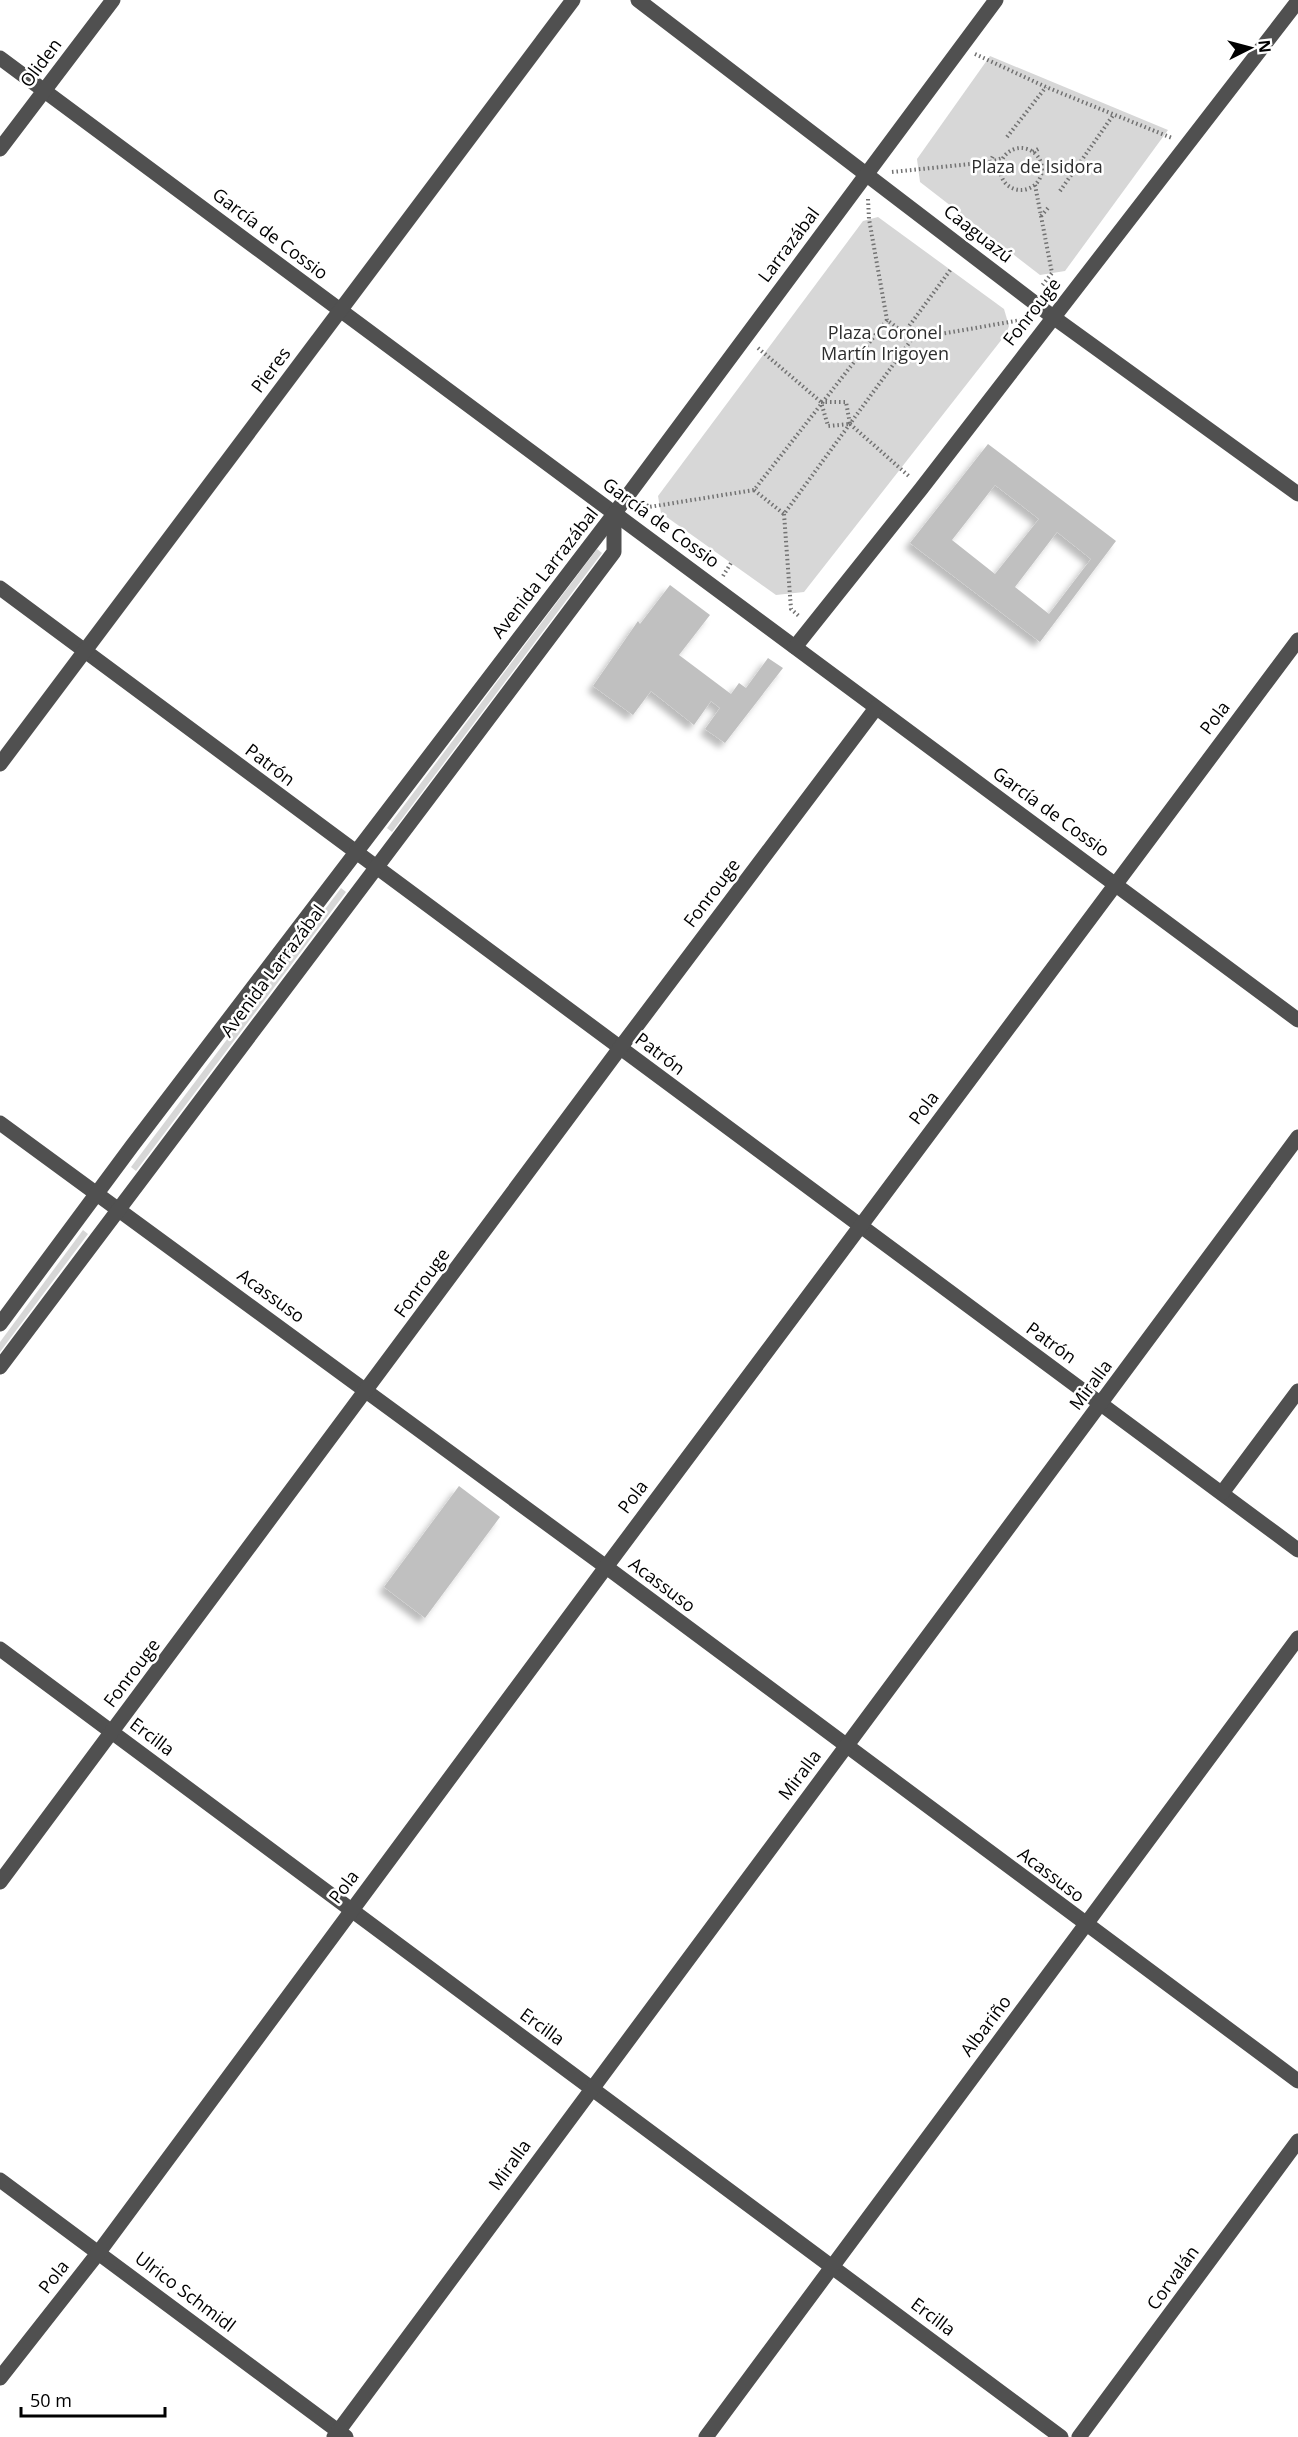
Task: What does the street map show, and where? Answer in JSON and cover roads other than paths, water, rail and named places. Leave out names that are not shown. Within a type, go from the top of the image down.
[{"type":"street","name":"Oliden","points":[[0,149],[112,0]]},
{"type":"street","name":"Pieres","points":[[0,764],[573,0]]},
{"type":"street","name":"Caaguazú","points":[[638,0],[1053,317],[1298,494]]},
{"type":"street","name":"Larrazábal","points":[[614,514],[996,0]]},
{"type":"street","name":"Fonrouge","points":[[795,647],[921,489],[1298,1]]},
{"type":"street","name":"García de Cossio","points":[[0,58],[1298,1020]]},
{"type":"street","name":"Avenida Larrazábal","points":[[0,1324],[355,852],[614,514]]},
{"type":"street","name":"Avenida Larrazábal","points":[[0,1367],[614,552],[614,514]]},
{"type":"street","name":"Patrón","points":[[0,588],[1298,1550]]},
{"type":"street","name":"Pola","points":[[0,2378],[99,2252],[859,1226],[1298,640]]},
{"type":"street","name":"Fonrouge","points":[[0,1882],[620,1048],[876,708]]},
{"type":"street","name":"Acassuso","points":[[0,1123],[99,1193],[606,1567],[1298,2081]]},
{"type":"street","name":"Miralla","points":[[339,2435],[592,2088],[1298,1137]]},
{"type":"street","points":[[1222,1493],[1298,1391]]},
{"type":"street","name":"Albariño","points":[[706,2437],[831,2265],[1298,1638]]},
{"type":"street","name":"Ercilla","points":[[0,1649],[1061,2437]]},
{"type":"street","name":"Corvalán","points":[[1079,2437],[1298,2141]]},
{"type":"street","name":"Ulrico Schmidl","points":[[0,2180],[99,2252],[339,2435]]},
{"type":"park label","name":"Plaza de Isidora","points":[[1037,167]]},
{"type":"park label","name":"Plaza Coronel Martín Irigoyen","points":[[885,343]]}]
